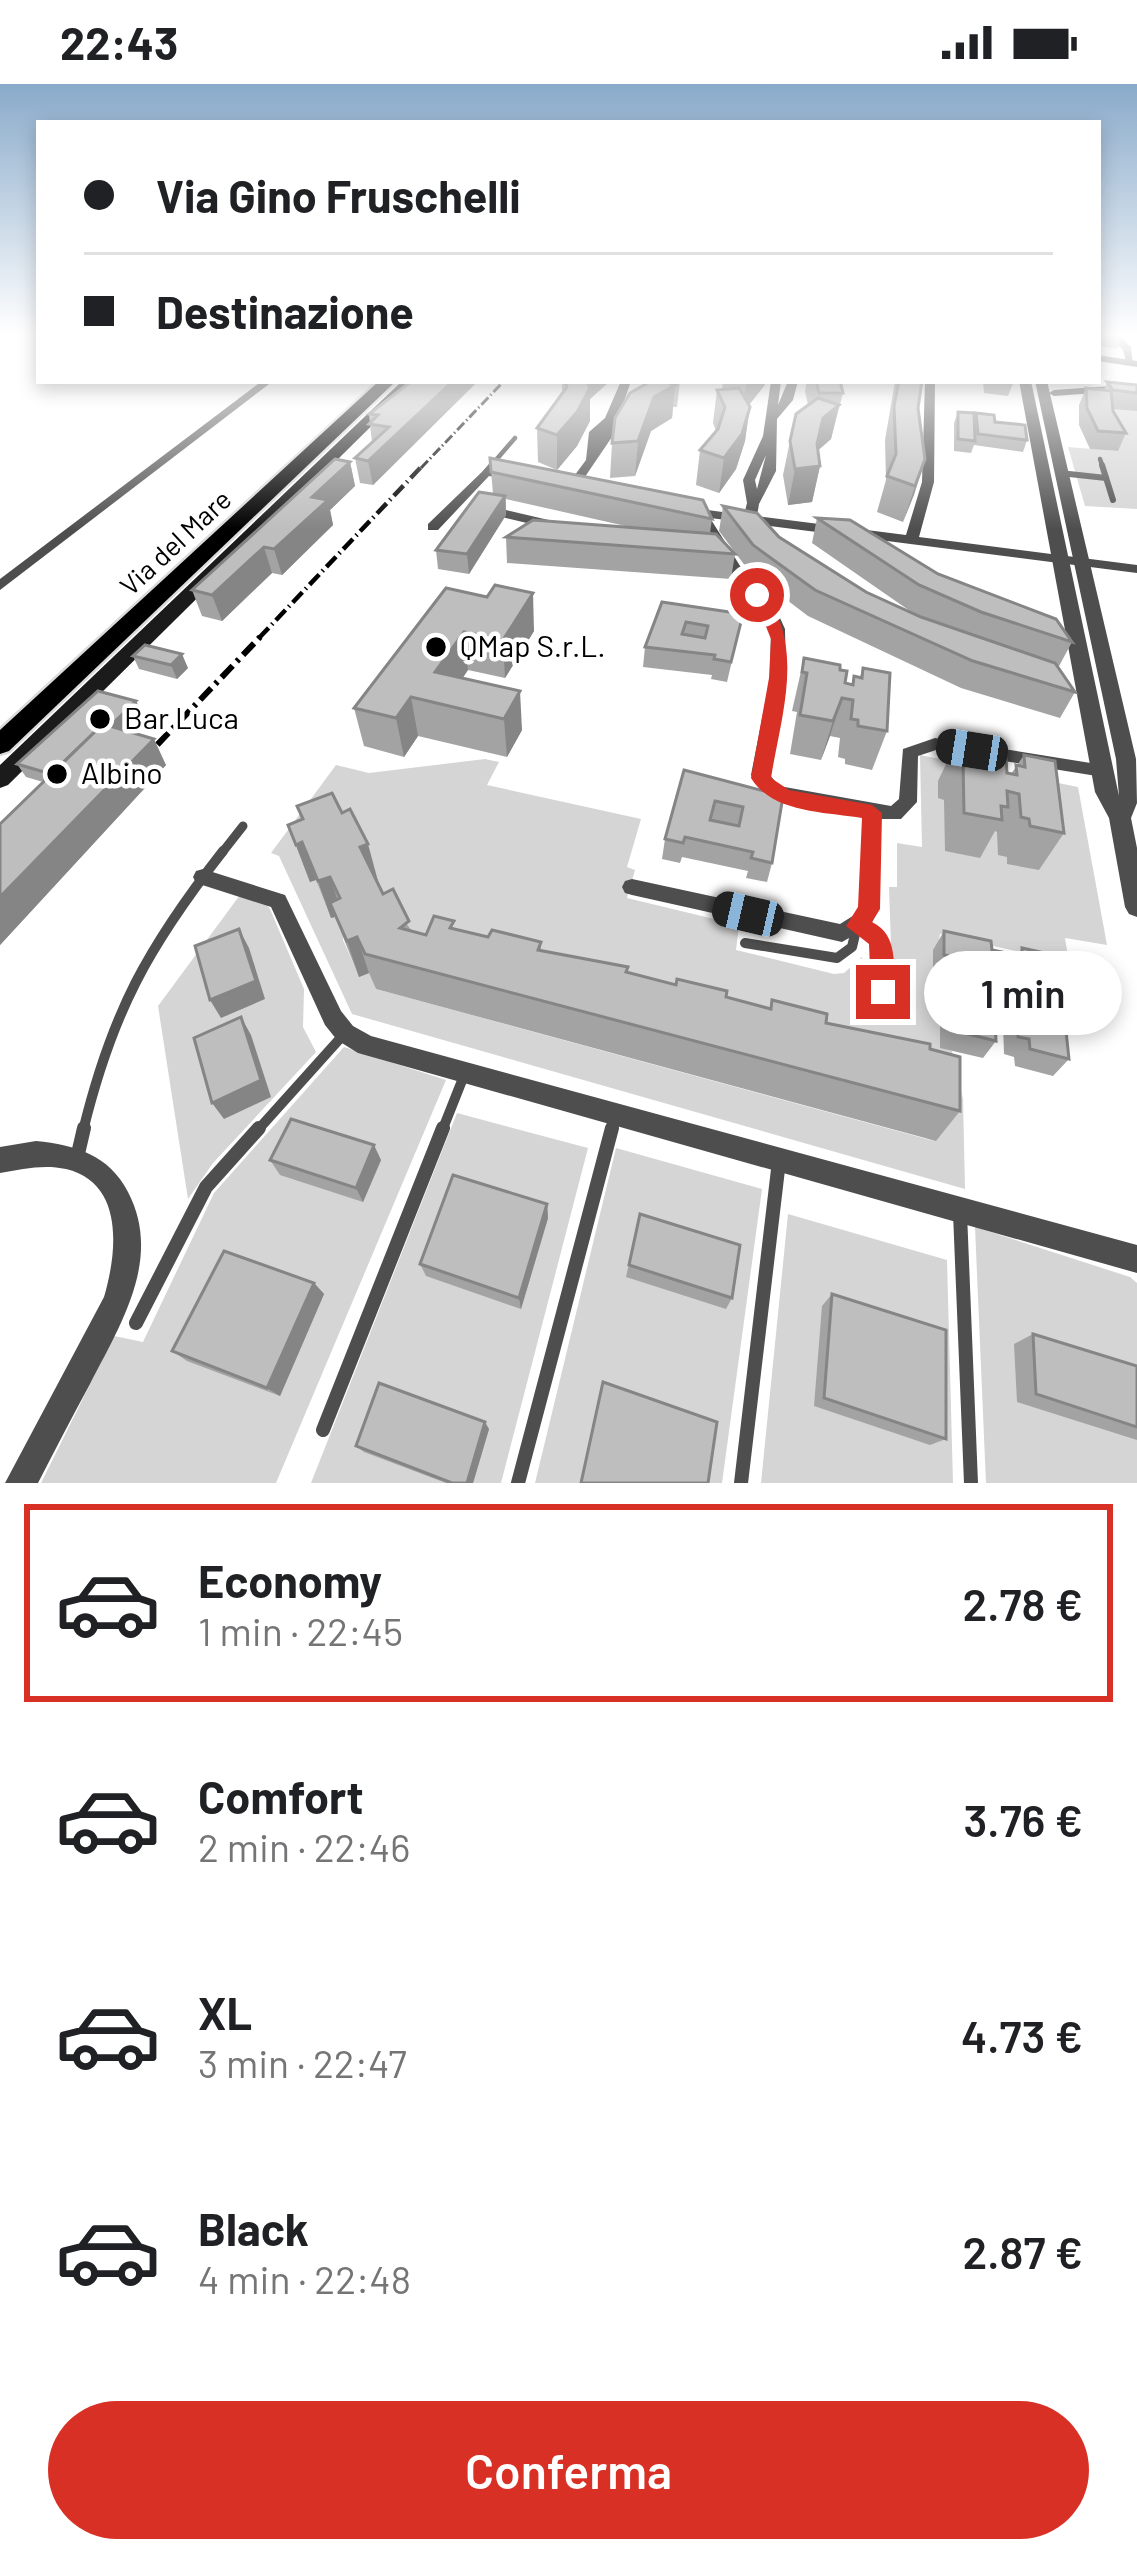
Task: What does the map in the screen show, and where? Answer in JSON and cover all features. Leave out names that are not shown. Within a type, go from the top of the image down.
[{"type":"main road","name":"Via del Mare","points":[[0,745],[369,399]]},
{"type":"main road","points":[[0,779],[391,399]]},
{"type":"street","points":[[0,586],[244,399]]},
{"type":"street","points":[[572,488],[590,457],[604,445],[621,399]]},
{"type":"street","points":[[749,521],[753,503],[765,488],[774,449],[772,399]]},
{"type":"street","points":[[775,416],[788,399]]},
{"type":"street","points":[[912,539],[928,482],[933,399]]},
{"type":"street","points":[[1028,399],[1106,792],[1120,818],[1137,907]]},
{"type":"street","points":[[1050,399],[1078,560],[1126,759],[1130,794],[1120,818]]},
{"type":"street","points":[[434,527],[486,472],[529,479]]},
{"type":"street","points":[[551,484],[592,492]]},
{"type":"street","points":[[457,502],[564,528]]},
{"type":"street","points":[[671,508],[1137,569]]},
{"type":"street","points":[[701,514],[728,558],[769,609],[778,633],[778,678],[760,770],[764,784],[785,797],[894,814],[906,806],[909,753],[927,745],[1103,771]]},
{"type":"street","points":[[776,525],[786,543]]},
{"type":"street","points":[[844,532],[868,553]]},
{"type":"street","points":[[708,555],[728,558]]},
{"type":"street","points":[[1060,643],[1079,648]]},
{"type":"street","points":[[1068,689],[1089,696]]},
{"type":"street","points":[[632,886],[825,933],[842,933],[857,926],[869,909],[872,813]]},
{"type":"street","points":[[203,878],[268,894],[278,901],[323,1000],[345,1033],[382,1051],[1137,1259]]},
{"type":"street","points":[[0,1160],[45,1152],[77,1158],[106,1179],[120,1198],[129,1231],[128,1270],[117,1302],[21,1483]]},
{"type":"lane","points":[[486,472],[515,438]]},
{"type":"lane","points":[[1100,459],[1113,500]]},
{"type":"lane","points":[[1060,473],[1106,478]]},
{"type":"lane","points":[[77,1158],[96,1079],[130,986],[242,826]]},
{"type":"lane","points":[[745,943],[837,958],[852,946],[857,926],[876,934],[881,943],[883,992]]},
{"type":"lane","points":[[136,1323],[206,1187],[345,1033]]},
{"type":"lane","points":[[323,1430],[465,1073]]},
{"type":"lane","points":[[518,1483],[616,1114]]},
{"type":"lane","points":[[741,1483],[779,1157]]},
{"type":"lane","points":[[960,1210],[971,1483]]},
{"type":"shaded area","points":[[1105,408],[1137,410],[1137,509],[1085,506],[1068,447],[1117,451]]},
{"type":"shaded area","points":[[920,755],[1078,787],[1107,945],[1065,938],[1069,963],[940,934],[933,974],[940,975],[940,1047],[952,1051],[963,1099],[965,1189],[352,1014],[279,856],[271,853],[336,765],[369,773],[485,759],[499,762],[487,785],[641,819],[627,867],[635,870],[627,898],[739,925],[736,950],[834,974],[844,973],[862,957],[862,998],[893,1005],[889,887],[897,887],[897,843],[922,847]],"holes":[[[361,848],[393,930],[934,1141],[376,989],[369,972],[359,976],[343,940],[342,914],[331,918],[316,880],[310,882]]]},
{"type":"shaded area","points":[[240,895],[261,899],[270,909],[304,989],[303,1027],[316,1052],[213,1163],[188,1199],[158,1006]]},
{"type":"shaded area","points":[[344,1047],[446,1080],[276,1483],[41,1483],[114,1336],[143,1342],[214,1193]]},
{"type":"shaded area","points":[[457,1113],[588,1148],[501,1483],[311,1483]]},
{"type":"shaded area","points":[[616,1148],[762,1189],[722,1483],[535,1483]]},
{"type":"shaded area","points":[[788,1214],[947,1260],[953,1483],[761,1483]]},
{"type":"shaded area","points":[[975,1227],[1137,1283],[1137,1483],[986,1483]]},
{"type":"building","points":[[388,399],[434,399],[368,461],[355,458],[389,427],[369,424],[378,415],[369,414]]},
{"type":"building","points":[[558,399],[584,399],[557,435],[537,428]]},
{"type":"building","points":[[626,399],[653,399],[638,441],[612,443],[615,418]]},
{"type":"building","points":[[721,399],[746,399],[750,407],[742,434],[724,458],[700,450],[718,429],[725,407]]},
{"type":"building","points":[[816,399],[839,405],[823,418],[817,444],[820,466],[795,469],[790,441],[796,414]]},
{"type":"building","points":[[895,399],[919,399],[925,459],[915,486],[887,476],[896,454]]},
{"type":"building","points":[[1087,399],[1112,399],[1126,433],[1098,431]]},
{"type":"building","points":[[958,412],[974,413],[975,441],[958,439]]},
{"type":"building","points":[[976,413],[994,415],[995,422],[1025,425],[1027,440],[978,434]]},
{"type":"building","points":[[490,458],[703,500],[712,519],[491,472]]},
{"type":"building","points":[[335,459],[350,462],[312,497],[328,500],[274,549],[264,547],[212,595],[192,590]]},
{"type":"building","points":[[479,492],[505,496],[467,554],[436,550]]},
{"type":"building","points":[[723,506],[757,513],[779,537],[866,592],[921,617],[1055,663],[1075,692],[973,661],[815,590],[753,545]]},
{"type":"building","points":[[817,518],[850,520],[938,574],[1056,619],[1072,642],[981,612],[919,585]]},
{"type":"building","points":[[533,520],[716,534],[735,554],[506,537]]},
{"type":"building","points":[[495,585],[533,593],[503,640],[464,632],[435,672],[520,691],[504,719],[411,697],[396,718],[354,708],[446,588],[487,597]]},
{"type":"building","points":[[662,602],[743,614],[731,662],[714,659],[715,655],[645,647]],"holes":[[[686,622],[708,626],[705,638],[682,634]]]},
{"type":"building","points":[[145,645],[182,654],[171,665],[133,656]]},
{"type":"building","points":[[804,658],[840,665],[840,670],[847,671],[845,683],[853,685],[854,676],[862,678],[863,668],[890,673],[887,731],[858,726],[858,720],[851,719],[853,700],[842,698],[833,721],[800,715],[807,673],[802,672]]},
{"type":"building","points":[[98,691],[136,701],[110,726],[103,724],[51,774],[17,764]]},
{"type":"building","points":[[103,724],[154,739],[0,897],[0,824]]},
{"type":"building","points":[[956,743],[997,751],[998,757],[1006,758],[1007,773],[1017,775],[1016,765],[1025,767],[1024,755],[1055,761],[1064,833],[1030,826],[1029,819],[1021,817],[1019,794],[1007,791],[1008,807],[1001,806],[1002,820],[964,813],[963,761],[956,760]]},
{"type":"building","points":[[684,770],[764,791],[765,786],[784,790],[772,863],[751,858],[753,852],[685,837],[683,843],[665,839]],"holes":[[[715,801],[743,807],[739,826],[710,820]]]},
{"type":"building","points":[[332,793],[342,813],[350,809],[368,844],[360,847],[383,894],[393,889],[409,921],[400,928],[426,935],[434,916],[454,921],[450,928],[488,937],[492,930],[541,942],[538,950],[628,967],[626,972],[676,985],[677,979],[727,991],[726,997],[771,1009],[772,1000],[827,1014],[826,1023],[930,1044],[930,1049],[960,1057],[960,1111],[365,954],[357,937],[347,941],[330,903],[340,898],[330,877],[318,881],[302,842],[296,845],[288,825],[303,819],[297,806]]},
{"type":"building","points":[[239,929],[256,981],[210,1000],[195,946]]},
{"type":"building","points":[[944,931],[991,941],[992,950],[1002,952],[1003,974],[1014,977],[1013,962],[1023,964],[1022,948],[1058,956],[1069,1059],[1030,1049],[1029,1039],[1018,1037],[1016,1002],[1003,999],[1004,1022],[995,1020],[996,1041],[952,1030],[951,956],[944,955]]},
{"type":"building","points":[[241,1017],[261,1080],[212,1103],[194,1038]]},
{"type":"building","points":[[291,1119],[374,1145],[356,1188],[270,1160]]},
{"type":"building","points":[[453,1175],[547,1204],[519,1298],[420,1264]]},
{"type":"building","points":[[640,1214],[740,1245],[732,1298],[629,1265]]},
{"type":"building","points":[[224,1251],[314,1283],[267,1388],[172,1351]]},
{"type":"building","points":[[832,1294],[946,1330],[946,1439],[824,1398]]},
{"type":"building","points":[[1033,1334],[1137,1366],[1137,1427],[1036,1394]]},
{"type":"building","points":[[603,1382],[717,1422],[708,1483],[581,1483]]},
{"type":"building","points":[[379,1383],[485,1422],[467,1483],[452,1483],[356,1446]]},
{"type":"railway","points":[[421,468],[487,399]]},
{"type":"railway","points":[[259,638],[423,465]]},
{"type":"railway","points":[[136,767],[262,635]]},
{"type":"place","name":"QMap S.r.L.","points":[[436,647]]},
{"type":"place","name":"Bar Luca","points":[[100,719]]},
{"type":"place","name":"Albino","points":[[57,774]]},
{"type":"route","points":[[757,595],[772,614],[779,639],[778,678],[761,778],[785,797],[872,813],[869,909],[857,926],[876,934],[881,943],[883,992]]}]
